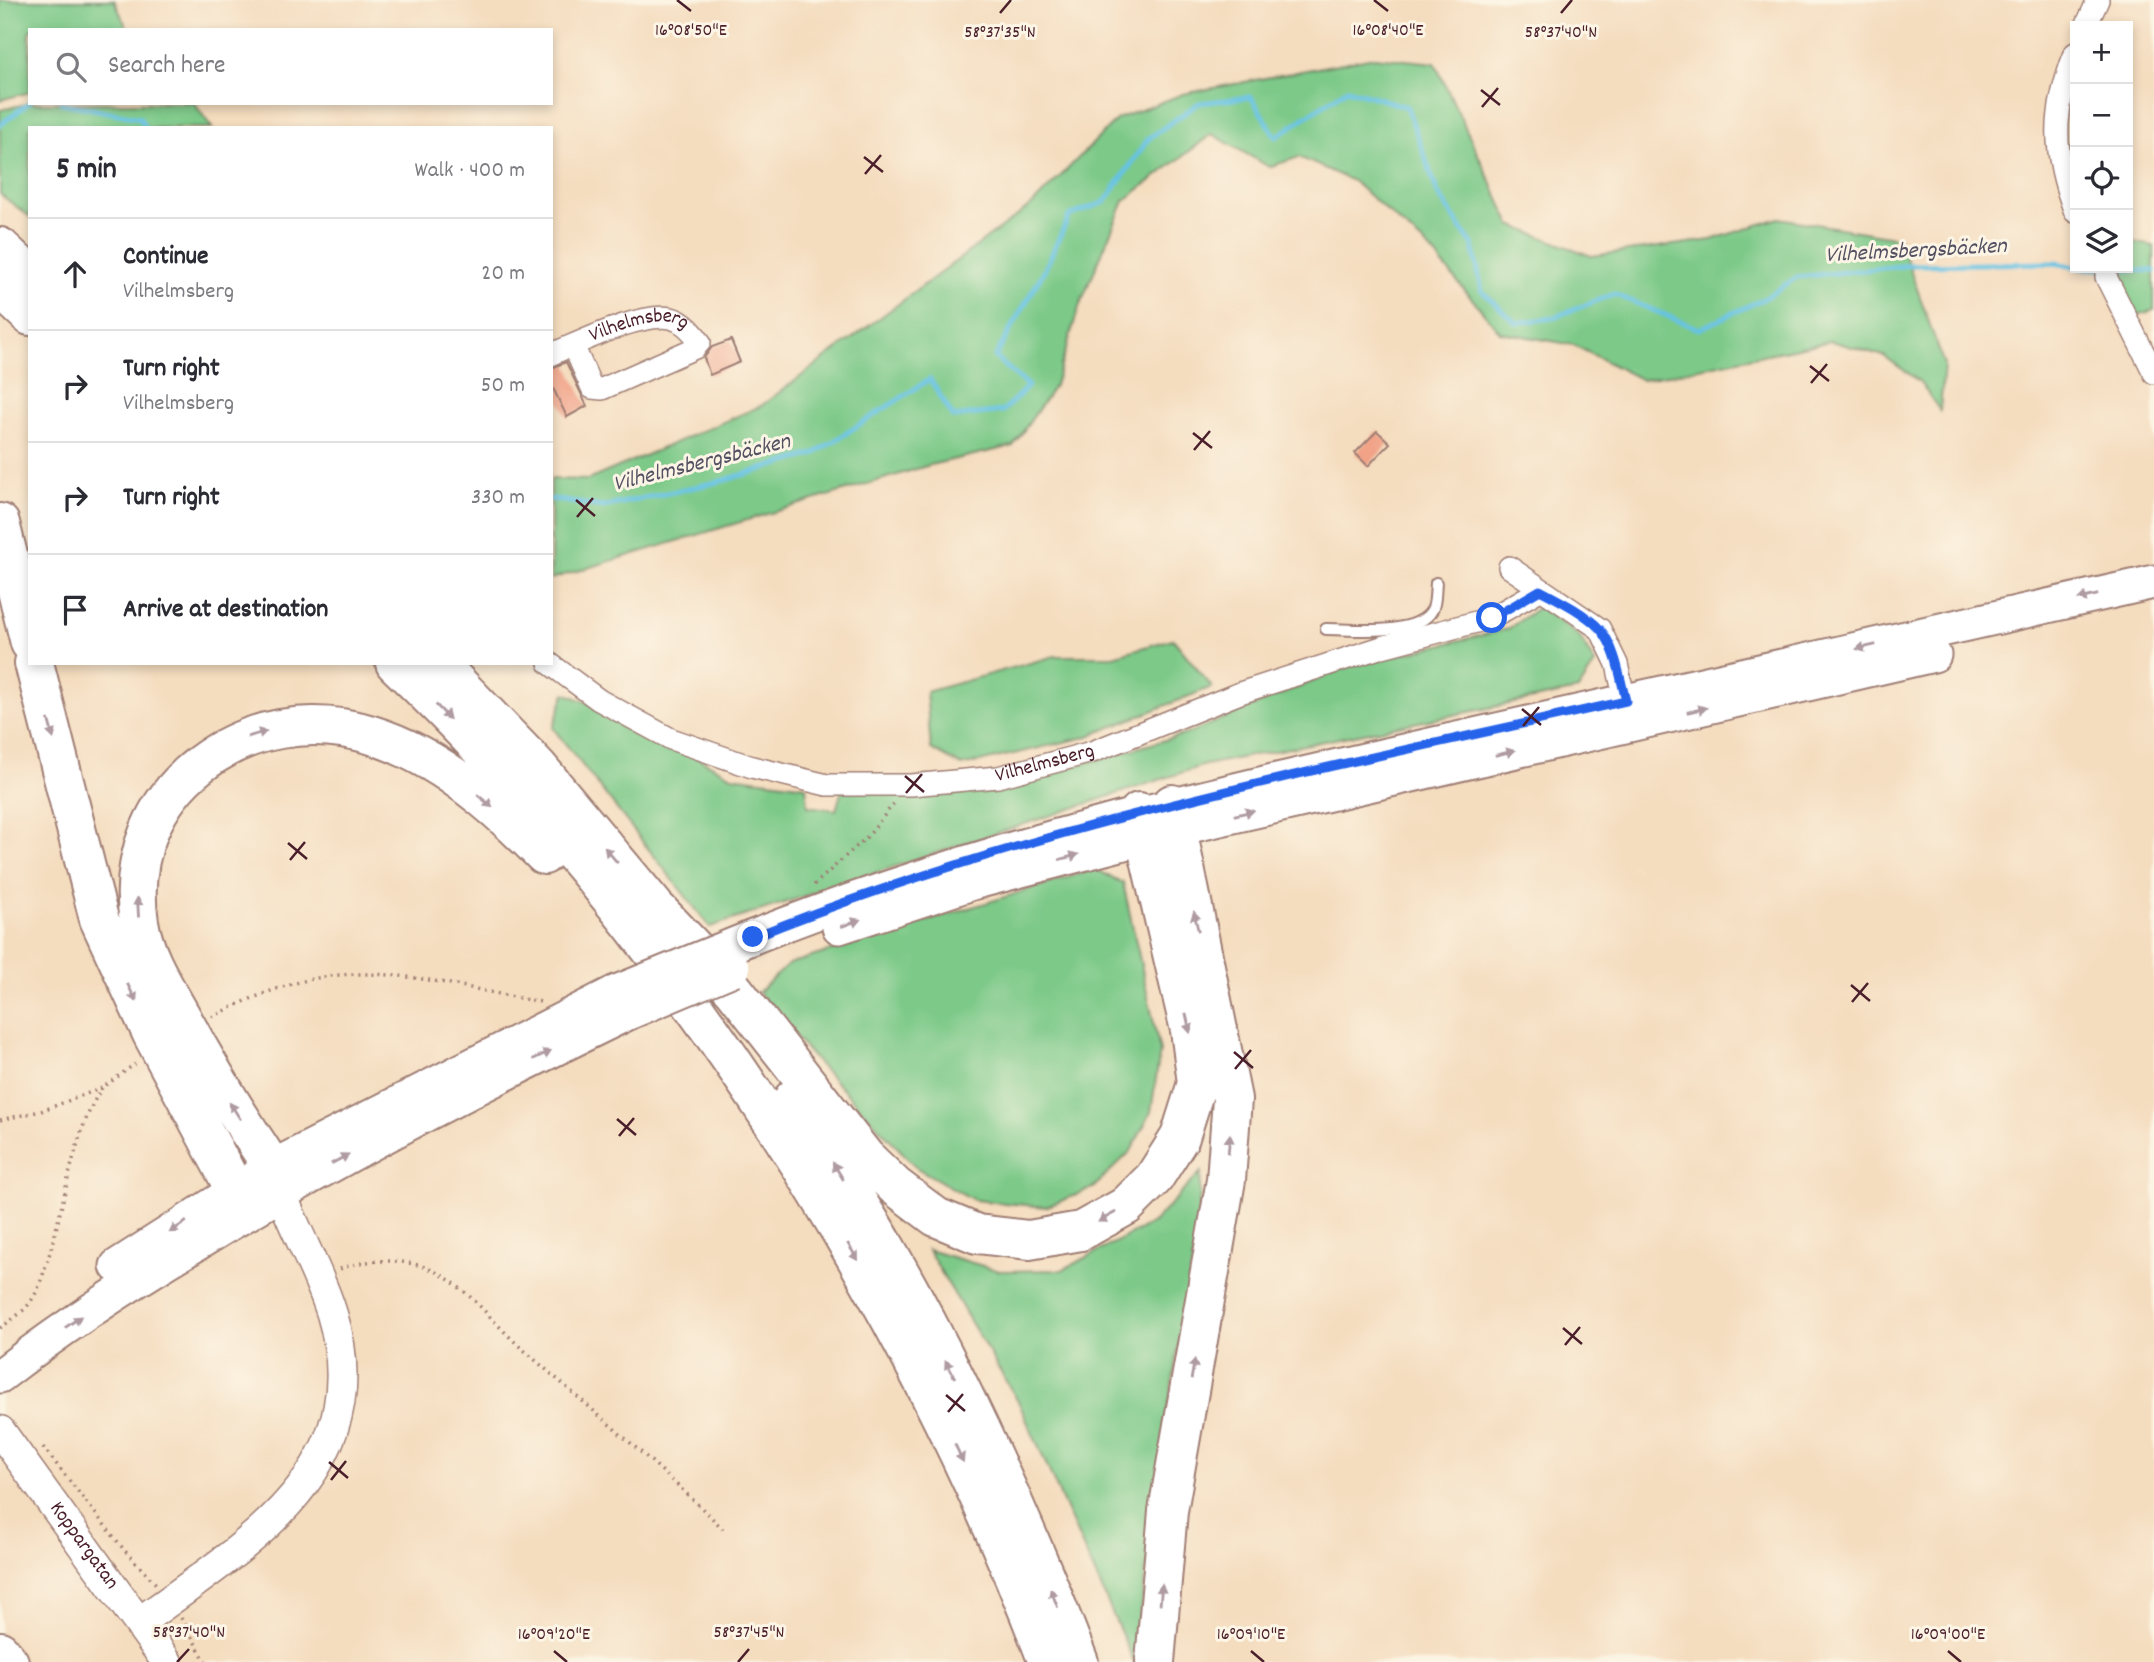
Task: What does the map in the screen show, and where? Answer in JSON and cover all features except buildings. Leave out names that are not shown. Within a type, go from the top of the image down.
[{"type":"highway","points":[[0,247],[28,273]]},
{"type":"highway","points":[[0,288],[28,314]]},
{"type":"highway","points":[[0,523],[28,634]]},
{"type":"highway","points":[[35,665],[99,919],[152,1034],[261,1189]]},
{"type":"highway","points":[[397,665],[517,790],[603,890],[737,1070],[860,1264],[937,1407],[1009,1559],[1048,1662]]},
{"type":"highway","points":[[440,665],[538,767],[655,907],[779,1076],[886,1249],[967,1402],[1035,1548],[1079,1662]]},
{"type":"highway","points":[[261,1189],[229,1102],[143,945],[137,893],[140,864],[158,810],[194,768],[252,734],[307,726],[370,734],[400,746],[466,785],[516,826],[551,862],[737,1070]]},
{"type":"highway","points":[[655,907],[734,990],[865,1157],[895,1186],[936,1217],[976,1234],[1029,1240],[1081,1231],[1126,1206],[1154,1178],[1180,1137],[1197,1083],[1158,820]]},
{"type":"highway","points":[[1155,1662],[1168,1511],[1226,1180],[1232,1099],[1158,820]]},
{"type":"highway","points":[[0,1651],[9,1662]]},
{"type":"main road","points":[[0,1377],[15,1334],[261,1189],[621,1003],[759,946],[845,900],[963,861],[1158,820],[1628,713],[2154,582]]},
{"type":"main road","points":[[1628,713],[2154,605]]},
{"type":"street","points":[[2088,21],[2098,0]]},
{"type":"street","points":[[2070,66],[2059,96],[2056,124],[2064,175],[2074,210]]},
{"type":"street","points":[[2106,277],[2154,373]]},
{"type":"street","name":"Vilhelmsberg","points":[[553,354],[573,345],[652,318],[671,318],[684,324],[700,342],[695,348],[602,389],[592,388],[586,380],[573,345]]},
{"type":"street","points":[[1509,567],[1600,629],[1617,664],[1628,713]]},
{"type":"street","name":"Vilhelmsberg","points":[[553,665],[599,700],[671,739],[752,767],[827,785],[906,785],[998,777],[1092,751],[1240,693],[1382,647],[1492,618],[1540,590]]},
{"type":"street","points":[[140,1622],[271,1523],[300,1493],[319,1463],[332,1432],[341,1357],[332,1315],[313,1269],[261,1189]]},
{"type":"street","name":"Koppargatan","points":[[0,1431],[167,1662]]},
{"type":"lane","points":[[1326,629],[1400,629],[1424,620],[1433,609],[1436,583]]},
{"type":"path","points":[[804,892],[840,864],[869,835],[906,785]]},
{"type":"path","points":[[206,1020],[282,987],[340,975],[411,977],[546,1003]]},
{"type":"path","points":[[0,1120],[41,1111],[102,1088],[142,1059]]},
{"type":"path","points":[[15,1334],[38,1289],[77,1150],[93,1101],[102,1088]]},
{"type":"path","points":[[313,1269],[369,1262],[403,1263],[430,1269],[451,1280],[504,1332],[723,1529]]},
{"type":"path","points":[[35,1438],[169,1601],[206,1662]]},
{"type":"green space","points":[[0,0],[114,0],[127,28],[28,28],[28,93],[0,100]]},
{"type":"green space","points":[[1374,57],[1435,63],[1511,225],[1591,256],[1711,240],[1779,218],[1899,238],[1944,365],[1940,411],[1920,382],[1884,356],[1831,341],[1642,380],[1574,345],[1500,332],[1430,249],[1353,181],[1299,157],[1269,167],[1212,134],[1124,201],[1079,307],[1055,385],[1013,446],[930,465],[553,578],[553,479],[588,480],[761,406],[1033,204],[1117,119],[1183,94]]},
{"type":"green space","points":[[28,103],[195,105],[211,126],[28,126],[28,215],[0,194],[0,110]]},
{"type":"green space","points":[[2133,242],[2154,246],[2154,310],[2134,316],[2114,273],[2133,273]]},
{"type":"green space","points":[[1539,607],[1579,636],[1595,664],[1578,690],[1205,765],[710,927],[553,728],[565,693],[619,716],[732,776],[806,786],[808,806],[836,810],[842,790],[952,795],[1050,773],[1186,734],[1347,667],[1508,629]]},
{"type":"green space","points":[[1173,639],[1212,687],[1086,737],[962,766],[931,749],[926,692],[1055,656],[1113,656]]},
{"type":"green space","points":[[1095,869],[1123,883],[1160,1051],[1151,1112],[1131,1151],[1093,1188],[1046,1207],[974,1200],[917,1168],[815,1060],[758,992],[789,964]]},
{"type":"green space","points":[[1201,1172],[1198,1225],[1164,1434],[1134,1662],[1019,1403],[928,1250],[1000,1271],[1062,1270],[1153,1223]]},
{"type":"waterway","name":"Vilhelmsbergsbäcken","points":[[553,499],[603,507],[718,482],[814,454],[930,379],[953,417],[1003,411],[1028,386],[995,357],[1045,269],[1069,216],[1105,202],[1149,138],[1199,103],[1251,97],[1276,137],[1347,89],[1407,107],[1438,194],[1473,246],[1482,291],[1516,323],[1552,318],[1614,294],[1699,329],[1765,298],[1797,277],[1912,265],[2056,263],[2070,266]]},
{"type":"waterway","name":"Vilhelmsbergsbäcken","points":[[0,125],[28,104]]},
{"type":"waterway","name":"Vilhelmsbergsbäcken","points":[[72,105],[140,118],[144,126]]},
{"type":"waterway","name":"Vilhelmsbergsbäcken","points":[[2133,270],[2154,271]]},
{"type":"route","points":[[753,937],[845,900],[963,861],[1139,811],[1626,701],[1617,664],[1600,629],[1561,601],[1540,590],[1492,618]]}]
